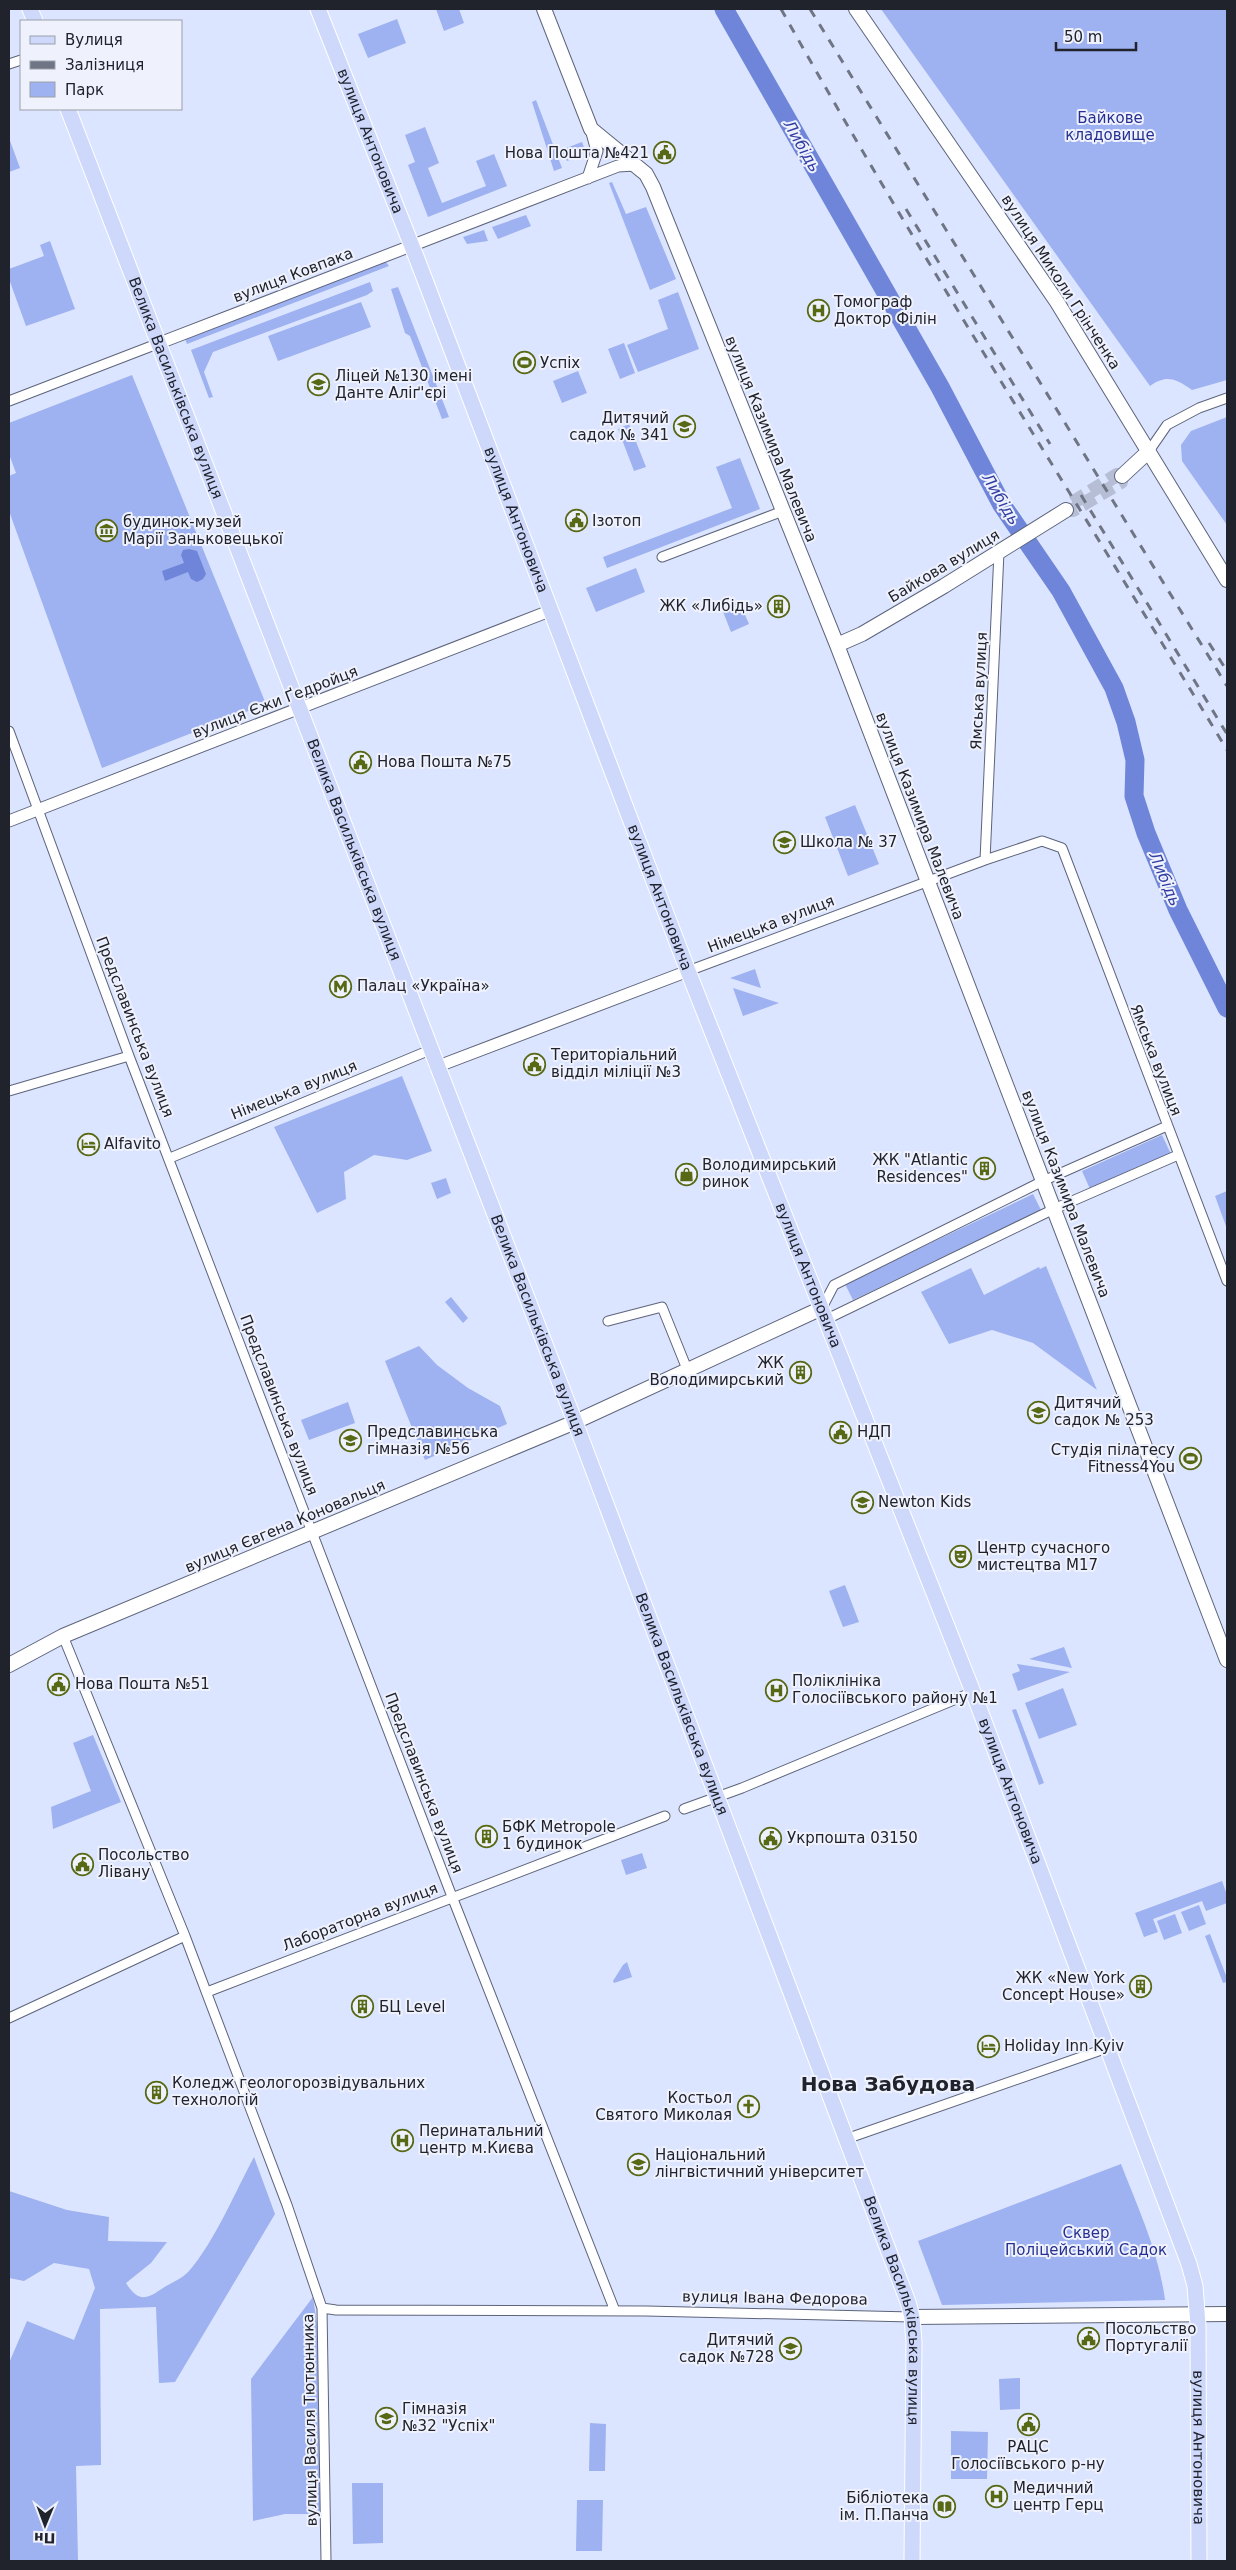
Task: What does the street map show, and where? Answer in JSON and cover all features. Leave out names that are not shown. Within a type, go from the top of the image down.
[{"type":"main road","name":"вулиця Антоновича","points":[[318,9],[412,245],[688,972],[973,1692],[1189,2264],[1195,2286],[1198,2315],[1199,2561]]},
{"type":"main road","points":[[544,9],[591,129]]},
{"type":"main road","name":"вулиця Миколи Грінченка","points":[[856,9],[1051,294],[1227,580]]},
{"type":"main road","name":"Велика Васильківська вулиця","points":[[68,110],[436,1067],[575,1422],[718,1797],[912,2317],[914,2342],[912,2561]]},
{"type":"main road","name":"вулиця Казимира Малевича","points":[[591,129],[646,174],[653,187],[837,645],[1227,1660]]},
{"type":"main road","points":[[1122,476],[1149,451]]},
{"type":"main road","name":"Байкова вулиця","points":[[837,645],[862,634],[1041,527],[1066,510]]},
{"type":"main road","name":"вулиця Євгена Коновальця","points":[[9,1665],[63,1636],[575,1422],[687,1370],[824,1314]]},
{"type":"main road","name":"вулиця Івана Федорова","points":[[912,2317],[1227,2314]]},
{"type":"street","points":[[588,178],[597,151],[591,129]]},
{"type":"street","name":"вулиця Ковпака","points":[[9,401],[618,166],[635,164]]},
{"type":"street","points":[[1149,451],[1167,425],[1199,408],[1227,398]]},
{"type":"street","points":[[662,557],[783,512]]},
{"type":"street","name":"Ямська вулиця","points":[[985,860],[1004,549]]},
{"type":"street","name":"вулиця Єжи Ґедройця","points":[[9,821],[300,710],[552,610]]},
{"type":"street","name":"Предславинська вулиця","points":[[9,731],[129,1056],[170,1158],[452,1897],[615,2311]]},
{"type":"street","name":"Німецька вулиця","points":[[436,1067],[985,860],[1042,841],[1062,848]]},
{"type":"street","name":"Ямська вулиця","points":[[1062,848],[1227,1281]]},
{"type":"street","name":"Німецька вулиця","points":[[170,1158],[430,1050]]},
{"type":"street","points":[[9,1091],[129,1056]]},
{"type":"street","points":[[824,1314],[834,1285],[1044,1181],[1167,1126]]},
{"type":"street","points":[[824,1314],[1178,1154]]},
{"type":"street","points":[[608,1321],[662,1307],[687,1370]]},
{"type":"street","name":"вулиця Василя Тютюнника","points":[[63,1636],[207,1992],[287,2205],[322,2308],[326,2561]]},
{"type":"street","points":[[684,1809],[718,1797],[973,1692]]},
{"type":"street","name":"Лабораторна вулиця","points":[[207,1992],[664,1816]]},
{"type":"street","points":[[9,2018],[185,1936]]},
{"type":"street","points":[[846,2139],[1107,2048]]},
{"type":"street","name":"вулиця Івана Федорова","points":[[322,2308],[336,2310],[615,2311],[912,2317]]},
{"type":"green space","points":[[436,9],[459,9],[464,23],[444,31]]},
{"type":"green space","name":"Байкове кладовище","points":[[881,9],[1227,9],[1227,380],[1192,390],[1171,379],[1161,380],[1150,386]]},
{"type":"green space","points":[[397,19],[406,43],[368,58],[358,34]]},
{"type":"green space","points":[[536,100],[562,168],[554,171],[532,102]]},
{"type":"green space","points":[[425,127],[439,163],[428,168],[442,203],[486,186],[476,161],[494,154],[507,186],[428,217],[408,165],[415,162],[405,135]]},
{"type":"green space","points":[[9,138],[20,168],[9,172]]},
{"type":"green space","points":[[582,142],[585,150],[578,157],[567,161],[561,150]]},
{"type":"green space","points":[[612,182],[626,214],[646,207],[676,279],[650,290],[609,183]]},
{"type":"green space","points":[[526,215],[531,226],[498,239],[492,227]]},
{"type":"green space","points":[[484,230],[488,241],[467,244],[463,237]]},
{"type":"green space","points":[[50,241],[75,309],[26,326],[9,279],[9,269],[44,256],[40,245]]},
{"type":"green space","points":[[386,262],[389,266],[187,344],[185,339]]},
{"type":"green space","points":[[370,282],[373,291],[367,295],[213,352],[204,372],[213,397],[209,398],[191,350]]},
{"type":"green space","points":[[398,287],[449,417],[442,419],[410,336],[405,333],[391,289]]},
{"type":"green space","points":[[678,292],[699,349],[638,372],[627,345],[668,329],[658,300]]},
{"type":"green space","points":[[361,302],[371,327],[278,361],[268,336]]},
{"type":"green space","points":[[624,343],[635,373],[620,379],[608,349]]},
{"type":"green space","points":[[578,371],[587,393],[562,403],[553,381]]},
{"type":"green space","points":[[132,375],[266,704],[102,768],[9,511],[9,476],[16,473],[9,454],[9,423]]},
{"type":"green space","points":[[1227,417],[1227,525],[1182,461],[1181,445],[1191,431]]},
{"type":"green space","points":[[629,424],[646,467],[634,471],[618,429]]},
{"type":"green space","points":[[740,458],[760,509],[607,568],[603,557],[732,508],[716,467]]},
{"type":"green space","points":[[636,568],[645,592],[596,612],[586,588]]},
{"type":"green space","points":[[739,601],[749,624],[731,632],[722,609]]},
{"type":"green space","points":[[855,805],[879,864],[848,876],[825,817]]},
{"type":"green space","points":[[755,969],[761,988],[730,978]]},
{"type":"green space","points":[[733,988],[779,1003],[743,1016]]},
{"type":"green space","points":[[402,1076],[432,1151],[407,1160],[374,1155],[344,1172],[346,1199],[317,1213],[274,1127]]},
{"type":"green space","points":[[1162,1135],[1171,1154],[1090,1189],[1082,1171]]},
{"type":"green space","points":[[446,1178],[451,1193],[437,1199],[431,1183]]},
{"type":"green space","points":[[1227,1191],[1227,1229],[1215,1196]]},
{"type":"green space","points":[[1033,1194],[1041,1210],[853,1300],[845,1284]]},
{"type":"green space","points":[[1046,1266],[1097,1390],[1033,1343],[992,1330],[949,1344],[921,1292],[971,1268],[984,1295],[1039,1267],[1040,1269]]},
{"type":"green space","points":[[451,1297],[468,1318],[463,1323],[445,1302]]},
{"type":"green space","points":[[419,1346],[437,1365],[468,1388],[500,1406],[507,1424],[425,1460],[385,1361]]},
{"type":"green space","points":[[348,1402],[355,1423],[309,1440],[301,1420]]},
{"type":"green space","points":[[845,1585],[859,1622],[843,1627],[829,1591]]},
{"type":"green space","points":[[1064,1647],[1072,1668],[1029,1659]]},
{"type":"green space","points":[[1017,1664],[1070,1672],[1018,1691],[1012,1674],[1020,1671]]},
{"type":"green space","points":[[1063,1688],[1077,1725],[1039,1739],[1025,1703]]},
{"type":"green space","points":[[1016,1709],[1044,1783],[1039,1785],[1012,1710]]},
{"type":"green space","points":[[93,1735],[121,1802],[53,1829],[51,1807],[91,1791],[73,1743]]},
{"type":"green space","points":[[642,1853],[647,1868],[626,1875],[621,1860]]},
{"type":"green space","points":[[1222,1881],[1227,1895],[1227,1903],[1206,1911],[1202,1901],[1153,1919],[1158,1932],[1144,1937],[1135,1913]]},
{"type":"green space","points":[[1199,1905],[1206,1924],[1189,1931],[1181,1912]]},
{"type":"green space","points":[[1175,1914],[1182,1933],[1164,1940],[1157,1921]]},
{"type":"green space","points":[[1210,1934],[1227,1982],[1223,1983],[1205,1936]]},
{"type":"green space","points":[[627,1962],[632,1977],[614,1983],[613,1981]]},
{"type":"green space","points":[[254,2157],[275,2214],[175,2382],[159,2383],[156,2307],[100,2309],[101,2465],[76,2466],[78,2561],[9,2561],[9,2363],[27,2321],[74,2340],[95,2288],[89,2269],[54,2263],[24,2281],[9,2278],[9,2191],[67,2210],[109,2217],[108,2241],[167,2242],[151,2263],[126,2283],[138,2296],[147,2297],[184,2276],[189,2271],[216,2231]]},
{"type":"green space","name":"Сквер Поліцейський Садок","points":[[1121,2164],[1153,2248],[1165,2300],[942,2305],[918,2241]]},
{"type":"green space","points":[[313,2297],[321,2351],[320,2514],[285,2514],[253,2521],[251,2379]]},
{"type":"green space","points":[[1020,2378],[1020,2409],[1000,2410],[999,2379]]},
{"type":"green space","points":[[590,2423],[606,2424],[605,2471],[589,2471]]},
{"type":"green space","points":[[951,2431],[988,2432],[987,2479],[951,2479]]},
{"type":"green space","points":[[352,2483],[383,2483],[383,2543],[353,2544]]},
{"type":"green space","points":[[577,2500],[603,2500],[602,2551],[576,2551]]},
{"type":"shaded area","points":[[183,550],[197,551],[206,574],[203,579],[197,582],[191,579],[188,572],[165,581],[162,571],[184,563],[181,555]]},
{"type":"waterway","name":"Либідь","points":[[724,9],[940,387],[1002,505],[1061,591],[1114,688],[1126,722],[1135,760],[1134,796],[1146,833],[1178,910],[1227,1008]]},
{"type":"tunnel","points":[[1117,475],[1122,476],[1121,482],[1073,510],[1066,510],[1069,505],[1117,475]]},
{"type":"railway","points":[[781,9],[889,196],[1227,750]]},
{"type":"railway","points":[[810,9],[1227,686]]},
{"type":"railway","points":[[906,209],[1050,444]]},
{"type":"railway","points":[[1081,495],[1227,734]]},
{"type":"railway","points":[[1209,643],[1227,671]]},
{"type":"place","name":"Нова Пошта №421","points":[[665,153]]},
{"type":"place","name":"Томограф Доктор Філін","points":[[818,311]]},
{"type":"place","name":"Успіх","points":[[524,363]]},
{"type":"place","name":"Ліцей №130 імені Данте Аліґ'єрі","points":[[319,385]]},
{"type":"place","name":"Дитячий садок № 341","points":[[685,427]]},
{"type":"place","name":"Ізотоп","points":[[576,521]]},
{"type":"place","name":"будинок-музей Марії Заньковецької","points":[[107,531]]},
{"type":"place","name":"ЖК «Либідь»","points":[[779,606]]},
{"type":"place","name":"Нова Пошта №75","points":[[361,762]]},
{"type":"place","name":"Школа № 37","points":[[784,842]]},
{"type":"place","name":"Палац «Україна»","points":[[341,986]]},
{"type":"place","name":"Територіальний відділ міліції №3","points":[[535,1064]]},
{"type":"place","name":"Alfavito","points":[[88,1144]]},
{"type":"place","name":"ЖК \"Atlantic Residences\"","points":[[984,1169]]},
{"type":"place","name":"Володимирський ринок","points":[[686,1174]]},
{"type":"place","name":"ЖК Володимирський","points":[[800,1372]]},
{"type":"place","name":"Дитячий садок № 253","points":[[1038,1412]]},
{"type":"place","name":"НДП","points":[[841,1432]]},
{"type":"place","name":"Предславинська гімназія №56","points":[[351,1441]]},
{"type":"place","name":"Студія пілатесу Fitness4You","points":[[1191,1459]]},
{"type":"place","name":"Newton Kids","points":[[862,1502]]},
{"type":"place","name":"Центр сучасного мистецтва M17","points":[[961,1557]]},
{"type":"place","name":"Нова Пошта №51","points":[[59,1684]]},
{"type":"place","name":"Поліклініка Голосіївського району №1","points":[[776,1690]]},
{"type":"place","name":"БФК Metropole 1 будинок","points":[[486,1836]]},
{"type":"place","name":"Укрпошта 03150","points":[[771,1838]]},
{"type":"place","name":"Посольство Лівану","points":[[82,1864]]},
{"type":"place","name":"ЖК «New York Concept House»","points":[[1141,1987]]},
{"type":"place","name":"БЦ Level","points":[[363,2007]]},
{"type":"place","name":"Holiday Inn Kyiv","points":[[988,2046]]},
{"type":"place","name":"Коледж геологорозвідувальних технологій","points":[[156,2092]]},
{"type":"place","name":"Костьол Святого Миколая","points":[[748,2107]]},
{"type":"place","name":"Перинатальний центр м.Києва","points":[[403,2140]]},
{"type":"place","name":"Національний лінгвістичний університет","points":[[639,2164]]},
{"type":"place","name":"Посольство Португалії","points":[[1089,2338]]},
{"type":"place","name":"Дитячий садок №728","points":[[790,2349]]},
{"type":"place","name":"Гімназія №32 \"Успіх\"","points":[[386,2418]]},
{"type":"place","name":"РАЦС Голосіївського р-ну","points":[[1028,2424]]},
{"type":"place","name":"Медичний центр Герц","points":[[997,2497]]},
{"type":"place","name":"Бібліотека ім. П.Панча","points":[[945,2507]]},
{"type":"district","name":"Нова Забудова","points":[[888,2084]]}]
